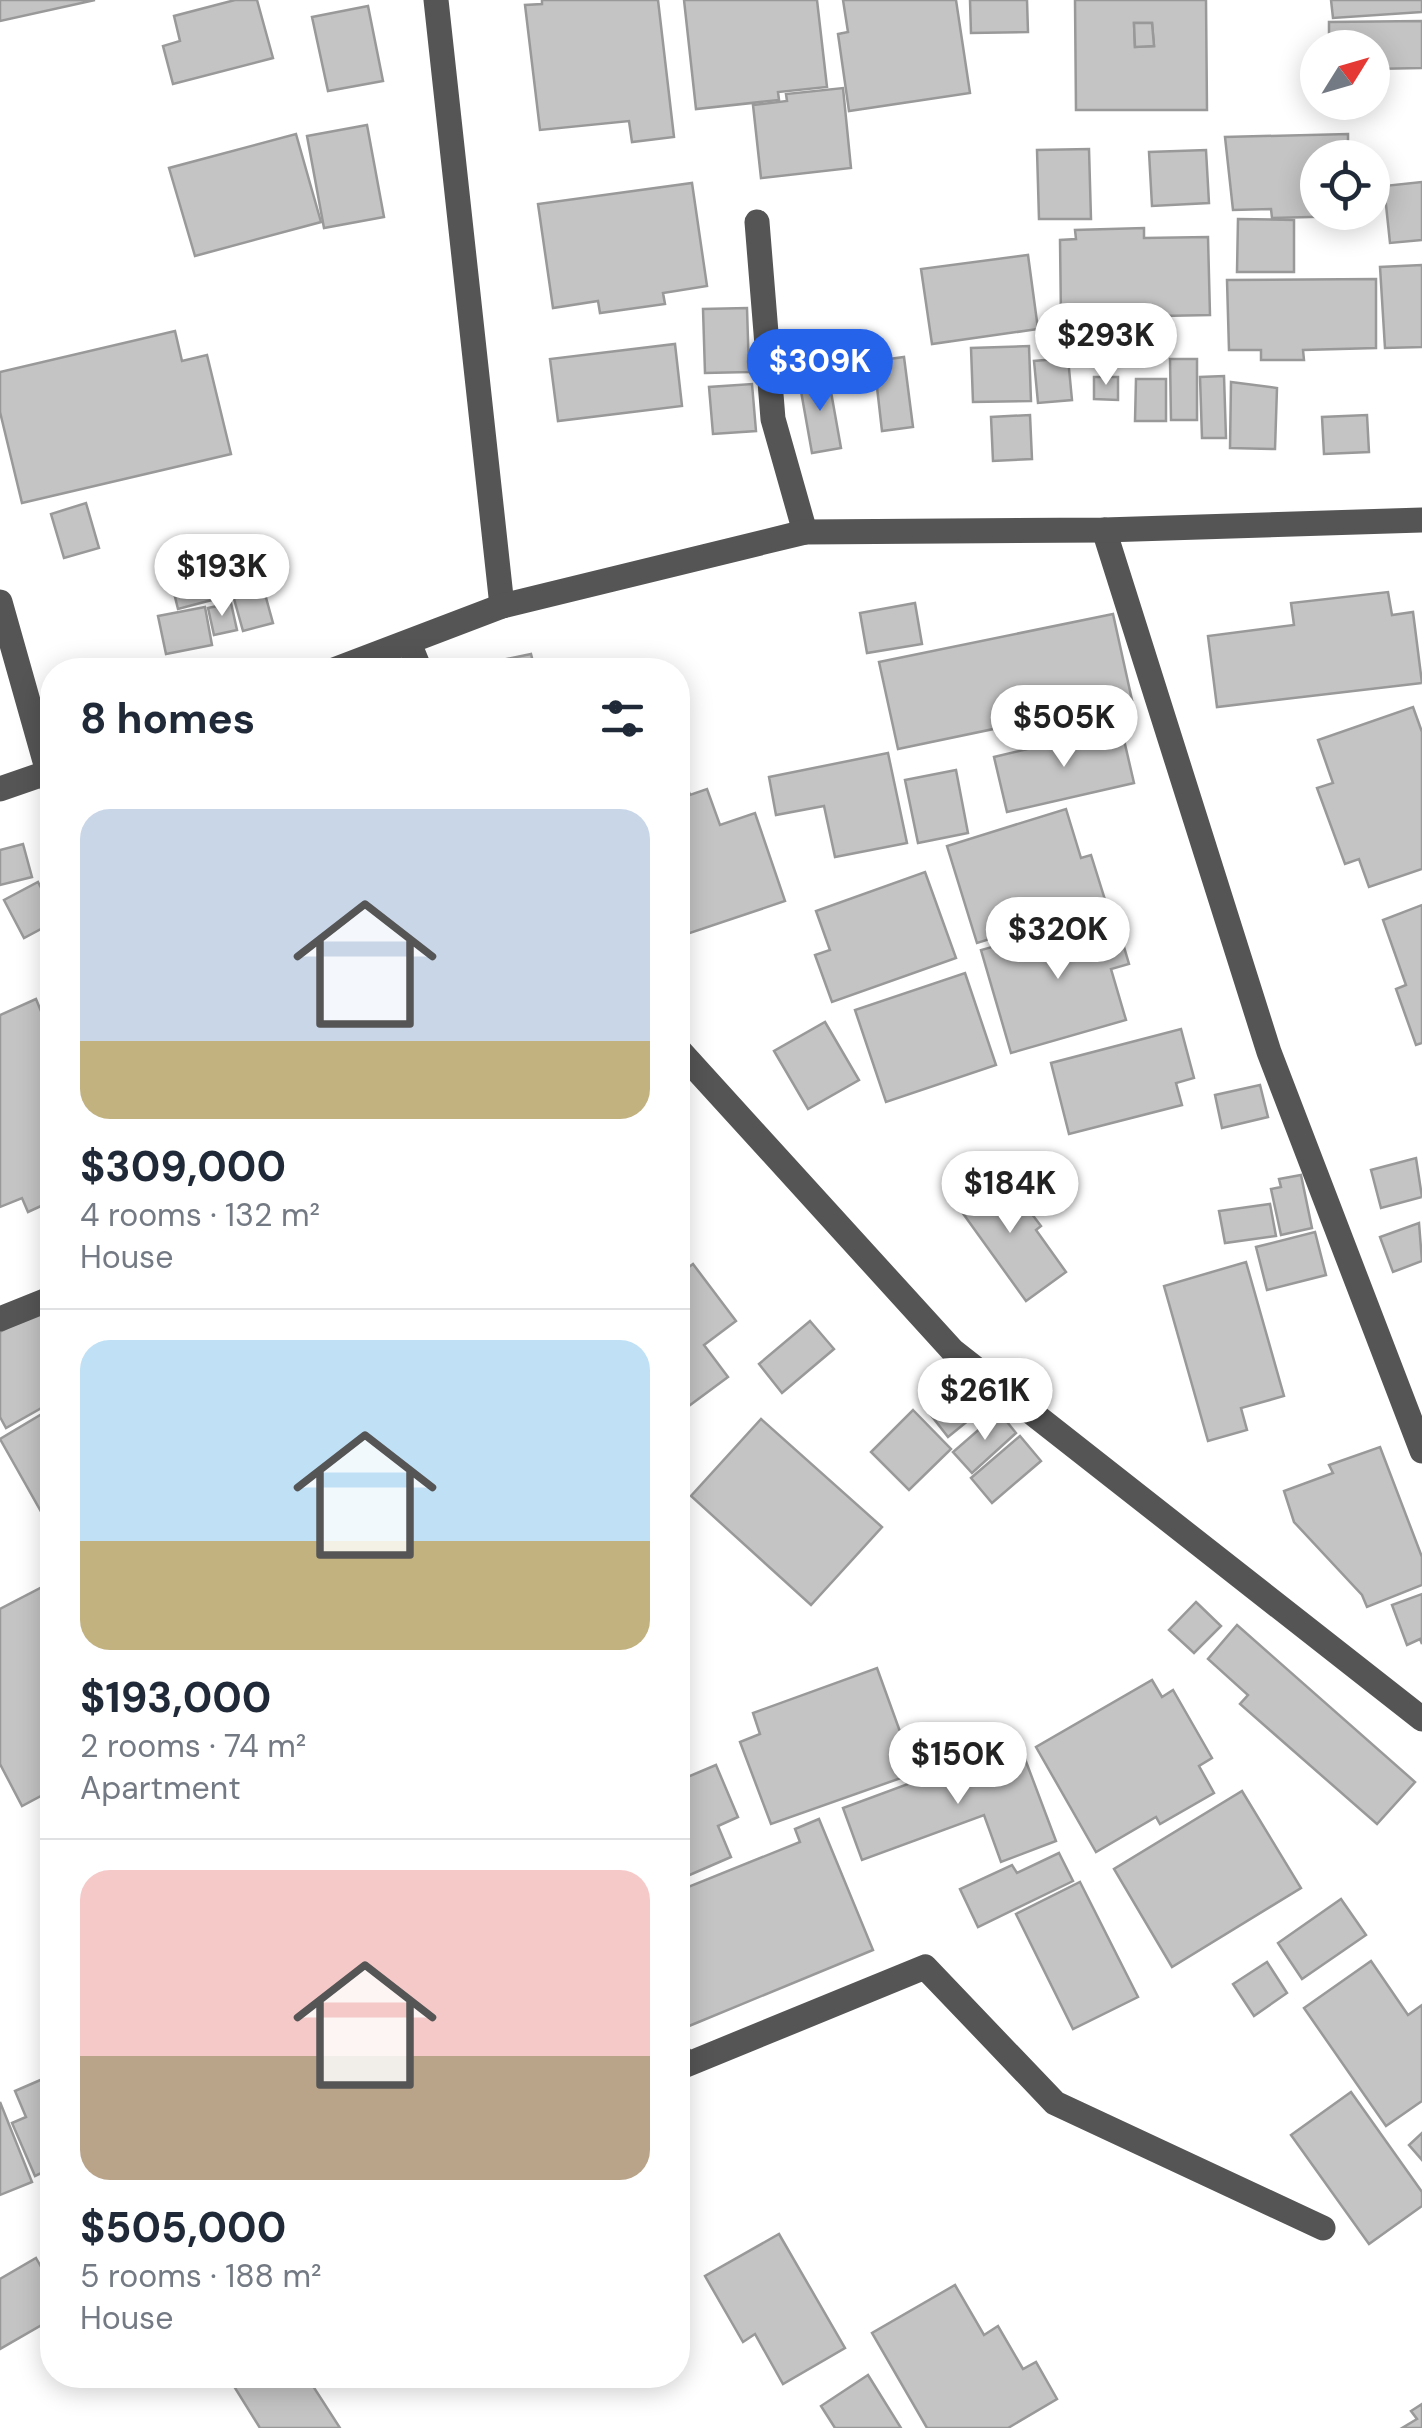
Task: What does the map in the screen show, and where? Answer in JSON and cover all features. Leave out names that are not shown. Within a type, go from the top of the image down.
[{"type":"street","points":[[436,0],[502,606]]},
{"type":"street","points":[[757,222],[774,419],[805,532]]},
{"type":"street","points":[[367,658],[502,606],[805,532],[1104,530],[1422,520]]},
{"type":"street","points":[[1104,530],[1270,1052],[1422,1451]]},
{"type":"street","points":[[0,602],[40,739]]},
{"type":"street","points":[[409,643],[415,658]]},
{"type":"street","points":[[0,790],[40,780]]},
{"type":"street","points":[[690,1062],[952,1350],[1422,1719]]},
{"type":"street","points":[[0,1319],[40,1303]]},
{"type":"street","points":[[690,2063],[925,1968],[1054,2103],[1323,2228]]},
{"type":"building","points":[[0,0],[95,0],[0,21]]},
{"type":"building","points":[[235,0],[257,0],[273,58],[173,84],[163,46],[180,41],[174,16]]},
{"type":"building","points":[[542,0],[658,0],[674,137],[632,142],[629,121],[540,130],[525,5],[542,4]]},
{"type":"building","points":[[684,0],[817,0],[827,87],[778,92],[779,100],[696,109]]},
{"type":"building","points":[[843,0],[956,0],[970,93],[849,111],[838,34],[848,32]]},
{"type":"building","points":[[970,0],[1027,0],[1028,32],[971,33]]},
{"type":"building","points":[[1075,0],[1206,0],[1207,110],[1076,110]],"holes":[[[1134,23],[1152,23],[1154,46],[1135,47]]]},
{"type":"building","points":[[1331,0],[1422,0],[1422,12],[1333,18]]},
{"type":"building","points":[[368,6],[383,81],[328,91],[312,17]]},
{"type":"building","points":[[1422,21],[1422,68],[1390,69],[1390,30],[1329,30],[1329,22]]},
{"type":"building","points":[[1134,23],[1152,23],[1154,46],[1135,47]]},
{"type":"building","points":[[843,88],[851,168],[761,178],[753,105],[787,101],[786,94]]},
{"type":"building","points":[[367,125],[384,217],[324,228],[307,136]]},
{"type":"building","points":[[296,134],[321,222],[195,256],[169,168]]},
{"type":"building","points":[[1348,134],[1348,140],[1300,140],[1300,217],[1272,218],[1271,209],[1233,210],[1225,137]]},
{"type":"building","points":[[1089,149],[1091,219],[1039,219],[1037,150]]},
{"type":"building","points":[[1206,150],[1209,203],[1152,206],[1149,152]]},
{"type":"building","points":[[1422,182],[1422,240],[1390,243],[1390,185]]},
{"type":"building","points":[[692,183],[707,286],[663,293],[665,304],[600,313],[598,301],[553,308],[538,204]]},
{"type":"building","points":[[1238,219],[1294,220],[1294,272],[1237,272]]},
{"type":"building","points":[[1144,228],[1144,238],[1208,237],[1210,315],[1061,318],[1060,240],[1076,239],[1075,230]]},
{"type":"building","points":[[1028,255],[1038,329],[932,344],[921,269]]},
{"type":"building","points":[[1422,265],[1422,347],[1385,348],[1380,267]]},
{"type":"building","points":[[1376,279],[1376,348],[1303,350],[1304,360],[1261,360],[1261,350],[1229,350],[1227,280]]},
{"type":"building","points":[[747,308],[749,372],[705,373],[703,309]]},
{"type":"building","points":[[175,331],[182,361],[207,355],[231,454],[22,503],[0,412],[0,372]]},
{"type":"building","points":[[675,344],[682,406],[558,421],[550,359]]},
{"type":"building","points":[[1029,346],[1031,401],[973,402],[971,348]]},
{"type":"building","points":[[904,357],[913,427],[882,431],[874,361]]},
{"type":"building","points":[[1068,358],[1072,400],[1038,403],[1034,361]]},
{"type":"building","points":[[1170,359],[1197,359],[1197,420],[1171,420]]},
{"type":"building","points":[[828,375],[841,448],[812,453],[799,380]]},
{"type":"building","points":[[1224,376],[1226,438],[1202,438],[1200,377]]},
{"type":"building","points":[[1094,377],[1118,377],[1118,400],[1094,399]]},
{"type":"building","points":[[1136,379],[1166,379],[1166,421],[1135,421]]},
{"type":"building","points":[[1231,382],[1277,388],[1275,449],[1230,448]]},
{"type":"building","points":[[752,384],[756,431],[713,434],[709,387]]},
{"type":"building","points":[[1030,415],[1032,459],[993,461],[991,417]]},
{"type":"building","points":[[1367,415],[1369,452],[1324,454],[1322,417]]},
{"type":"building","points":[[86,503],[99,548],[64,558],[51,514]]},
{"type":"building","points":[[254,554],[273,623],[243,631],[224,563]]},
{"type":"building","points":[[218,561],[227,596],[178,609],[169,573]]},
{"type":"building","points":[[1388,592],[1392,615],[1413,612],[1422,683],[1217,707],[1208,636],[1294,625],[1291,603]]},
{"type":"building","points":[[231,603],[237,630],[214,635],[208,608]]},
{"type":"building","points":[[915,603],[922,644],[867,653],[860,613]]},
{"type":"building","points":[[205,607],[212,645],[166,654],[158,616]]},
{"type":"building","points":[[1113,614],[1132,700],[898,749],[879,662]]},
{"type":"building","points":[[1413,707],[1422,732],[1422,869],[1369,887],[1359,859],[1345,864],[1317,788],[1333,783],[1318,740]]},
{"type":"building","points":[[1121,727],[1134,783],[1007,812],[994,757]]},
{"type":"building","points":[[888,753],[907,843],[835,857],[824,806],[776,815],[769,777]]},
{"type":"building","points":[[956,770],[968,833],[918,843],[905,780]]},
{"type":"building","points":[[707,789],[720,825],[755,813],[785,901],[690,933],[690,795]]},
{"type":"building","points":[[1066,809],[1081,858],[1091,855],[1106,903],[977,943],[947,846]]},
{"type":"building","points":[[23,844],[32,877],[0,885],[0,850]]},
{"type":"building","points":[[925,872],[956,958],[832,1002],[815,955],[830,950],[816,911]]},
{"type":"building","points":[[38,882],[40,929],[24,938],[4,900]]},
{"type":"building","points":[[1422,905],[1422,1043],[1416,1045],[1396,989],[1406,985],[1383,920]]},
{"type":"building","points":[[1114,913],[1129,964],[1111,969],[1126,1020],[1011,1053],[981,950]]},
{"type":"building","points":[[965,973],[996,1065],[886,1102],[855,1010]]},
{"type":"building","points":[[36,999],[40,1009],[40,1206],[28,1212],[22,1198],[0,1207],[0,1015]]},
{"type":"building","points":[[825,1022],[859,1080],[808,1109],[774,1051]]},
{"type":"building","points":[[1181,1029],[1194,1078],[1176,1083],[1182,1105],[1069,1134],[1051,1063]]},
{"type":"building","points":[[1260,1085],[1268,1117],[1222,1128],[1215,1095]]},
{"type":"building","points":[[1416,1158],[1422,1197],[1381,1208],[1371,1170]]},
{"type":"building","points":[[993,1172],[1022,1212],[1028,1209],[1041,1226],[1036,1230],[1066,1272],[1026,1301],[954,1201]]},
{"type":"building","points":[[1301,1175],[1312,1228],[1281,1235],[1271,1189],[1281,1187],[1279,1179]]},
{"type":"building","points":[[1270,1204],[1276,1236],[1225,1243],[1219,1211]]},
{"type":"building","points":[[1419,1223],[1422,1261],[1393,1272],[1380,1237]]},
{"type":"building","points":[[1315,1232],[1326,1275],[1267,1290],[1256,1247]]},
{"type":"building","points":[[1246,1262],[1284,1396],[1241,1408],[1247,1430],[1208,1441],[1164,1286]]},
{"type":"building","points":[[693,1264],[736,1321],[704,1345],[728,1377],[690,1405]]},
{"type":"building","points":[[40,1310],[40,1409],[6,1428],[0,1417],[0,1332]]},
{"type":"building","points":[[810,1321],[834,1349],[782,1393],[759,1364]]},
{"type":"building","points":[[962,1388],[980,1411],[948,1437],[930,1414]]},
{"type":"building","points":[[913,1410],[951,1449],[909,1490],[871,1452]]},
{"type":"building","points":[[999,1412],[1016,1433],[972,1473],[953,1452]]},
{"type":"building","points":[[40,1415],[40,1510],[0,1439]]},
{"type":"building","points":[[761,1419],[882,1527],[811,1605],[691,1496]]},
{"type":"building","points":[[1020,1436],[1041,1461],[992,1503],[971,1478]]},
{"type":"building","points":[[1380,1447],[1422,1557],[1422,1585],[1367,1607],[1362,1595],[1294,1522],[1284,1491],[1333,1473],[1329,1465]]},
{"type":"building","points":[[40,1588],[40,1796],[22,1806],[0,1764],[0,1609]]},
{"type":"building","points":[[1422,1594],[1422,1644],[1420,1639],[1407,1645],[1392,1605]]},
{"type":"building","points":[[1196,1602],[1221,1626],[1194,1653],[1169,1630]]},
{"type":"building","points":[[1237,1625],[1415,1782],[1377,1824],[1240,1704],[1248,1695],[1208,1659]]},
{"type":"building","points":[[877,1668],[915,1773],[771,1824],[740,1742],[760,1734],[753,1713]]},
{"type":"building","points":[[1152,1680],[1162,1697],[1173,1690],[1212,1758],[1199,1766],[1214,1793],[1160,1824],[1156,1817],[1096,1852],[1036,1747]]},
{"type":"building","points":[[1019,1743],[1056,1841],[1001,1862],[984,1815],[862,1860],[843,1808]]},
{"type":"building","points":[[716,1765],[738,1817],[718,1826],[731,1857],[690,1875],[690,1776]]},
{"type":"building","points":[[1242,1791],[1301,1888],[1172,1967],[1114,1869]]},
{"type":"building","points":[[819,1819],[873,1950],[690,2026],[690,1886],[800,1842],[795,1829]]},
{"type":"building","points":[[1059,1853],[1073,1881],[978,1927],[960,1889],[1012,1865],[1017,1873]]},
{"type":"building","points":[[1080,1882],[1138,1997],[1073,2029],[1016,1914]]},
{"type":"building","points":[[1341,1899],[1366,1935],[1302,1979],[1278,1943]]},
{"type":"building","points":[[1371,1961],[1408,2015],[1422,2005],[1422,2101],[1386,2126],[1304,2008]]},
{"type":"building","points":[[1267,1962],[1287,1993],[1254,2016],[1233,1984]]},
{"type":"building","points":[[40,2080],[40,2174],[35,2176],[12,2123],[26,2117],[15,2091]]},
{"type":"building","points":[[1351,2092],[1422,2192],[1422,2206],[1369,2244],[1291,2135]]},
{"type":"building","points":[[0,2102],[32,2182],[0,2195]]},
{"type":"building","points":[[1422,2133],[1422,2160],[1409,2145]]},
{"type":"building","points":[[779,2234],[845,2348],[783,2384],[755,2334],[743,2342],[705,2276]]},
{"type":"building","points":[[36,2258],[40,2265],[40,2326],[0,2349],[0,2279]]},
{"type":"building","points":[[955,2285],[984,2335],[998,2326],[1023,2369],[1036,2362],[1057,2399],[1008,2428],[927,2428],[872,2333]]},
{"type":"building","points":[[868,2375],[901,2428],[835,2428],[821,2406]]},
{"type":"building","points":[[235,2388],[314,2388],[340,2428],[260,2428]]},
{"type":"building","points":[[1422,2404],[1422,2428],[1402,2428],[1417,2419],[1411,2411]]}]
